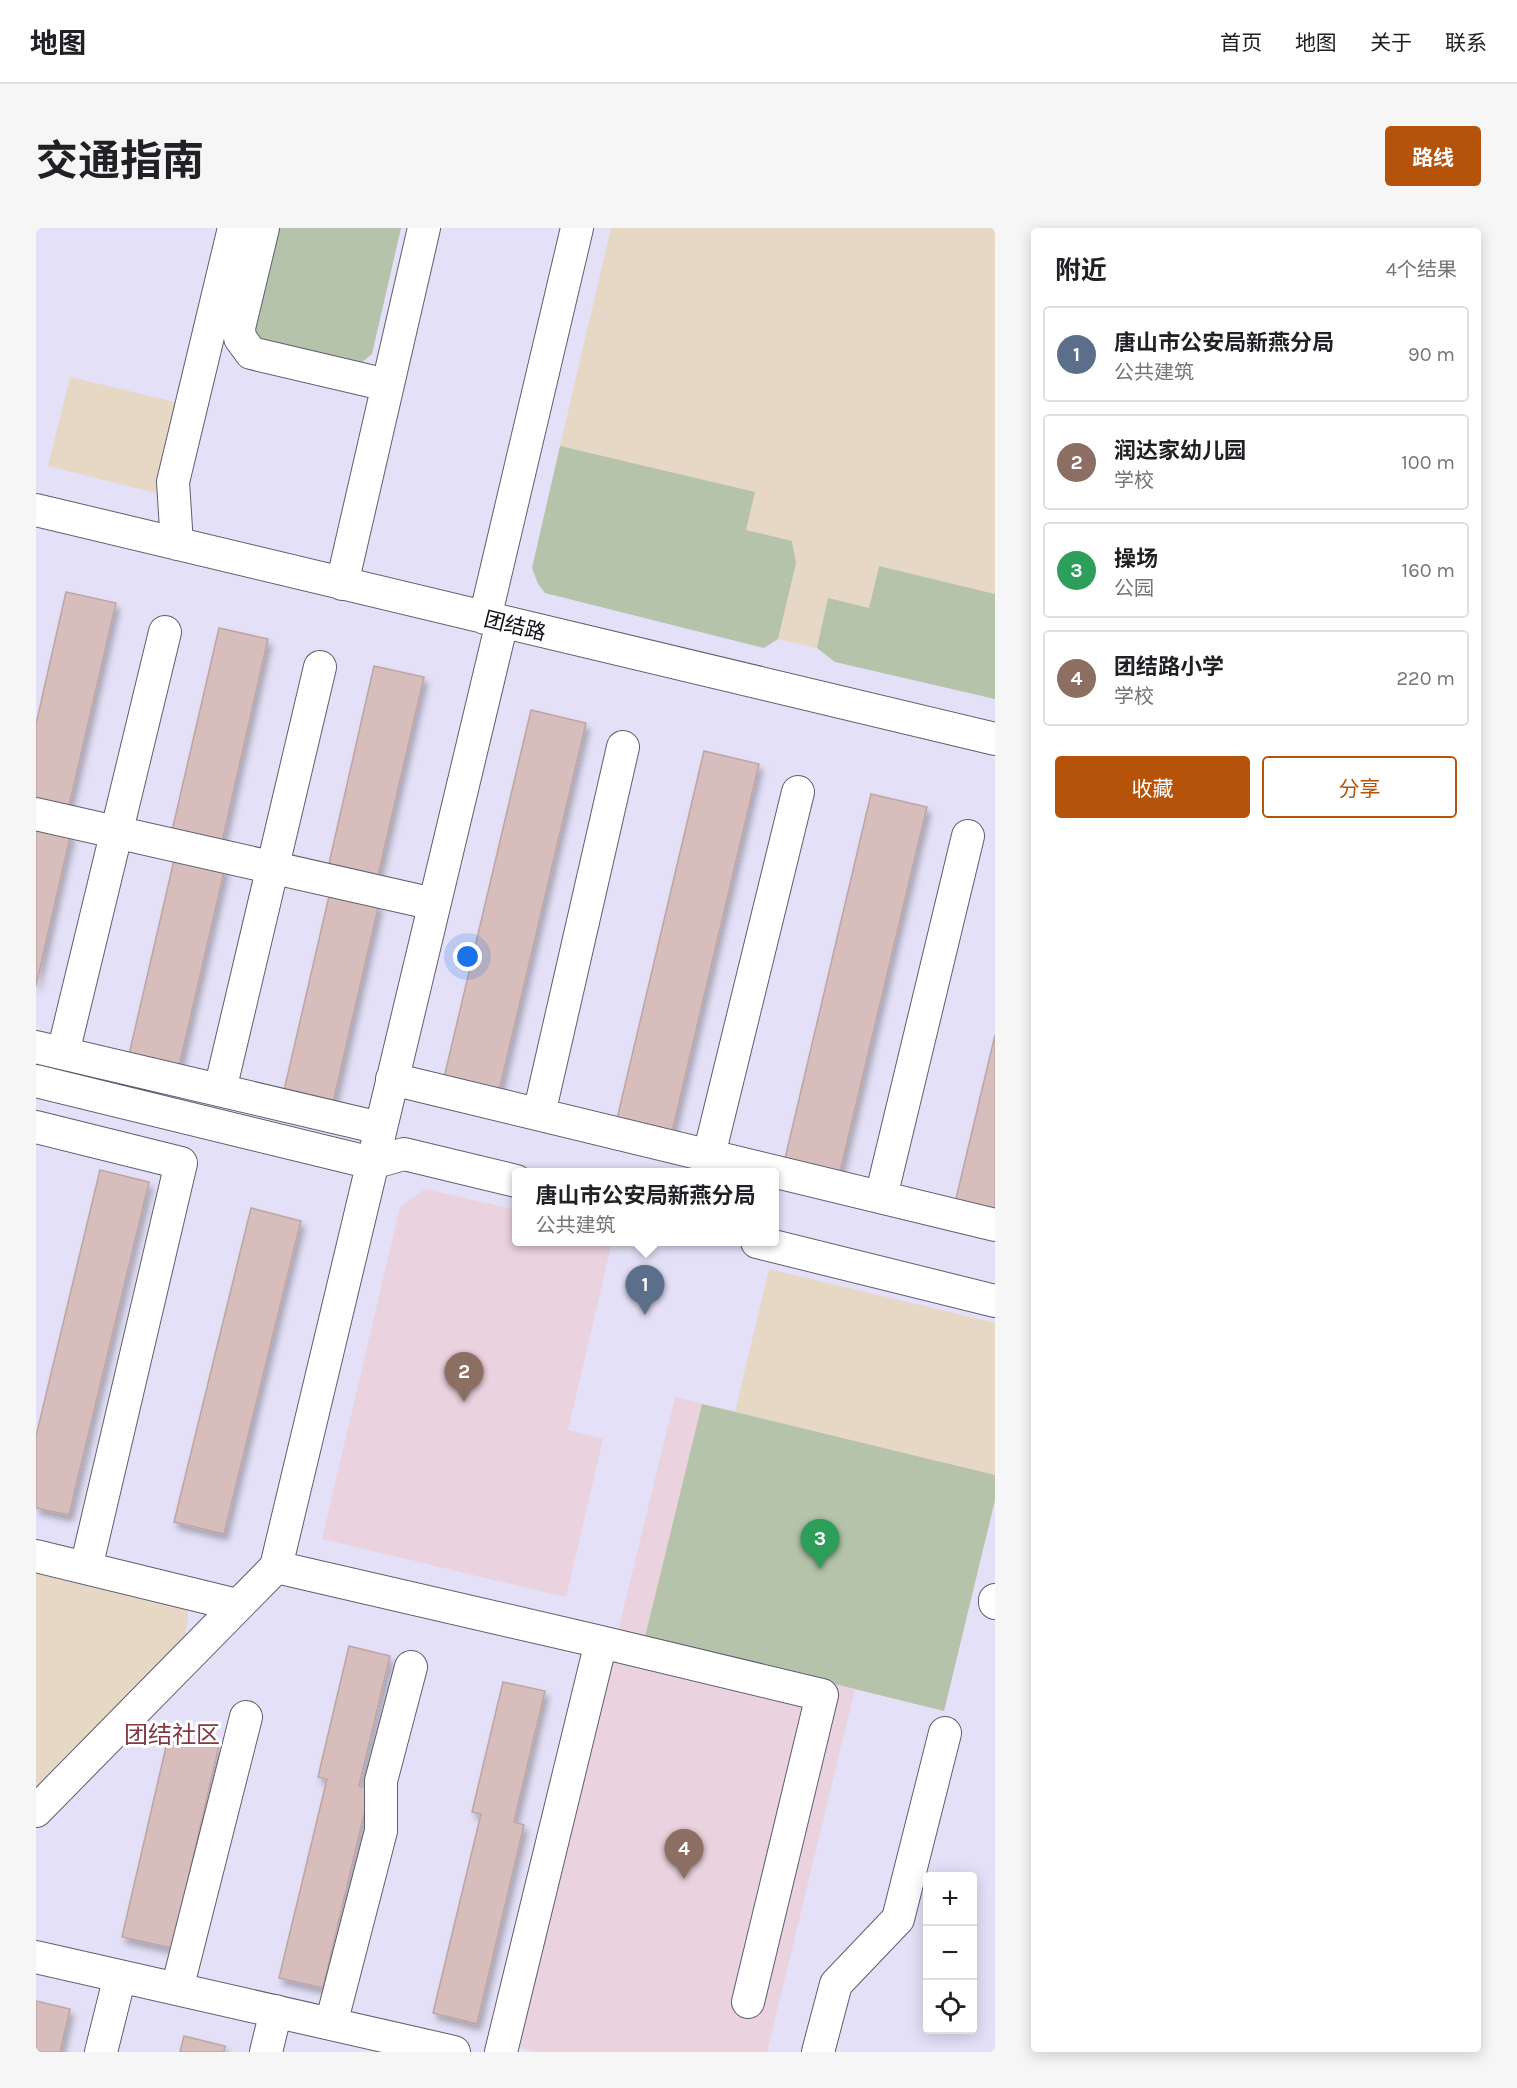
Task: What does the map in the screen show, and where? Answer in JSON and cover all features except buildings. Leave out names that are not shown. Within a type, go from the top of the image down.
[{"type":"street","points":[[177,544],[173,482],[234,228]]},
{"type":"street","points":[[263,228],[239,328],[240,338],[251,353],[387,386]]},
{"type":"street","points":[[342,584],[424,228]]},
{"type":"street","points":[[36,1811],[276,1567],[434,904],[577,228]]},
{"type":"street","name":"团结路","points":[[36,510],[995,739]]},
{"type":"street","points":[[165,632],[116,832],[49,1050],[380,1128]]},
{"type":"street","points":[[220,1090],[321,668]]},
{"type":"street","points":[[538,1114],[623,747]]},
{"type":"street","points":[[709,1155],[798,792]]},
{"type":"street","points":[[36,814],[434,904]]},
{"type":"street","points":[[881,1197],[968,836]]},
{"type":"street","points":[[392,1078],[762,1168]]},
{"type":"street","points":[[36,1080],[372,1163],[404,1154],[512,1180]]},
{"type":"street","points":[[36,1127],[181,1163],[86,1568]]},
{"type":"street","points":[[779,1172],[995,1225]]},
{"type":"street","points":[[773,1246],[995,1301]]},
{"type":"street","points":[[36,1556],[237,1605]]},
{"type":"street","points":[[276,1567],[822,1695],[748,2002]]},
{"type":"street","points":[[501,2052],[601,1642]]},
{"type":"street","points":[[330,2024],[381,1830],[381,1781],[411,1667]]},
{"type":"street","points":[[177,1989],[246,1717]]},
{"type":"street","points":[[818,2052],[836,1984],[898,1919],[945,1733]]},
{"type":"street","points":[[36,1957],[276,2011],[422,2048],[454,2052]]},
{"type":"street","points":[[101,2052],[120,1976]]},
{"type":"street","points":[[266,2052],[276,2011]]},
{"type":"shaded area","points":[[611,228],[995,228],[995,594],[879,566],[869,608],[828,599],[817,648],[778,639],[796,563],[792,541],[746,530],[560,446]]},
{"type":"shaded area","points":[[70,377],[179,403],[156,493],[48,466]]},
{"type":"shaded area","points":[[425,1189],[512,1209],[512,1246],[611,1246],[568,1430],[603,1439],[566,1597],[322,1539],[400,1207]]},
{"type":"shaded area","points":[[769,1269],[995,1323],[995,1475],[735,1412]]},
{"type":"shaded area","points":[[675,1397],[995,1475],[995,1500],[944,1711],[855,1689],[767,2052],[539,2052],[517,2047]]},
{"type":"shaded area","points":[[36,1563],[188,1608],[188,1622],[183,1640],[36,1786]]},
{"type":"green space","points":[[272,228],[401,228],[372,354],[359,365],[255,339],[249,325]]},
{"type":"green space","points":[[560,446],[755,492],[746,530],[792,541],[796,563],[778,639],[764,648],[545,593],[538,584],[532,568]]},
{"type":"green space","points":[[879,566],[995,594],[995,699],[835,662],[817,648],[828,598],[869,608]]},
{"type":"green space","points":[[702,1404],[995,1475],[995,1500],[944,1711],[645,1637]]},
{"type":"place","name":"唐山市公安局新燕分局","points":[[645,1315]]},
{"type":"place","name":"润达家幼儿园","points":[[464,1402]]},
{"type":"place","name":"操场","points":[[820,1569]]},
{"type":"place","name":"团结路小学","points":[[684,1879]]},
{"type":"district","name":"团结社区","points":[[172,1735]]}]
